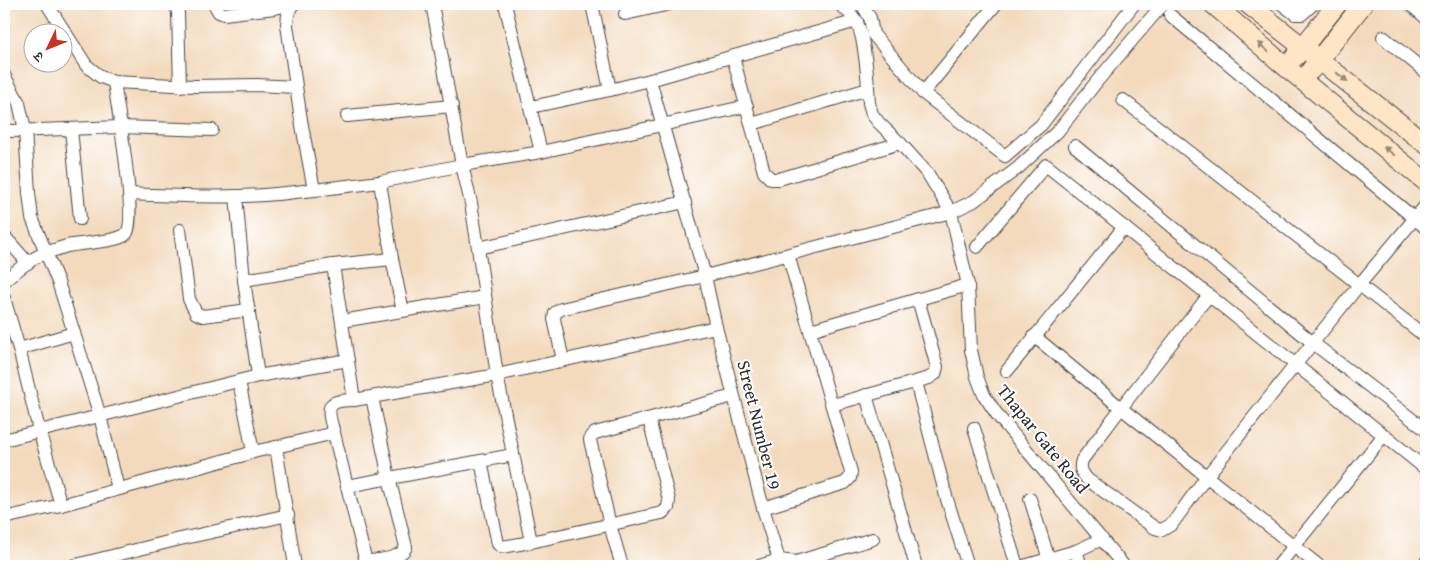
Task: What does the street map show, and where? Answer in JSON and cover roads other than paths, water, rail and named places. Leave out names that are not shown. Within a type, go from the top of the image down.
[{"type":"street","points":[[47,4],[86,65],[101,77],[114,82],[180,86],[257,85],[295,87]]},
{"type":"street","points":[[176,4],[178,13],[180,86]]},
{"type":"street","points":[[214,4],[219,12],[224,14],[293,4]]},
{"type":"street","points":[[293,4],[288,14],[286,25],[314,190]]},
{"type":"street","points":[[432,4],[462,165],[471,202],[497,375],[531,542]]},
{"type":"street","points":[[505,4],[542,152]]},
{"type":"street","points":[[592,4],[610,90]]},
{"type":"street","points":[[625,14],[670,4]]},
{"type":"street","points":[[531,107],[650,80],[856,22],[846,9],[839,4]]},
{"type":"street","points":[[862,4],[870,18],[873,34],[923,93],[1005,156],[1041,125],[1134,4]]},
{"type":"street","points":[[923,93],[996,4]]},
{"type":"street","points":[[563,360],[554,319],[555,314],[561,309],[788,255],[952,212],[974,201],[1010,174],[1058,132],[1098,80],[1163,4]]},
{"type":"street","points":[[1213,4],[1286,68],[1426,182]]},
{"type":"street","points":[[1248,4],[1426,144]]},
{"type":"street","points":[[1282,4],[1295,14],[1302,14],[1312,4]]},
{"type":"street","points":[[1286,68],[1337,4]]},
{"type":"street","points":[[1302,80],[1363,4]]},
{"type":"street","points":[[1411,5],[1426,18]]},
{"type":"street","points":[[1170,15],[1426,228]]},
{"type":"street","name":"Thapar Gate Road","points":[[856,22],[862,36],[869,103],[872,114],[928,174],[952,212],[968,285],[971,350],[984,395],[998,416],[1124,566]]},
{"type":"street","points":[[1383,37],[1426,72]]},
{"type":"street","points":[[733,56],[764,172],[771,179],[779,179],[900,143]]},
{"type":"street","points":[[4,75],[19,102],[25,130],[32,218],[58,282],[100,416],[118,489]]},
{"type":"street","name":"Street Number 19","points":[[650,80],[705,276],[762,508],[779,560]]},
{"type":"street","points":[[4,281],[28,263],[46,253],[66,246],[117,239],[126,235],[130,228],[130,194],[114,82]]},
{"type":"street","points":[[752,124],[868,89]]},
{"type":"street","points":[[1123,100],[1426,337]]},
{"type":"street","points":[[347,116],[452,106]]},
{"type":"street","points":[[130,194],[188,196],[263,195],[380,182],[462,165],[542,152],[747,106]]},
{"type":"street","points":[[4,129],[12,131],[120,128],[212,130]]},
{"type":"street","points":[[71,129],[80,219]]},
{"type":"street","points":[[1075,146],[1313,343],[1426,430]]},
{"type":"street","points":[[977,247],[1046,165],[1426,469]]},
{"type":"street","points":[[380,182],[392,259],[403,311]]},
{"type":"street","points":[[236,196],[244,280],[258,376]]},
{"type":"street","points":[[478,248],[685,202]]},
{"type":"street","points":[[1209,295],[1121,408],[1082,460],[1080,466],[1082,473],[1088,480],[1155,528],[1162,530],[1172,524],[1207,476],[1296,364],[1426,205]]},
{"type":"street","points":[[1007,371],[1124,227]]},
{"type":"street","points":[[180,230],[189,299],[196,313],[203,316],[249,310]]},
{"type":"street","points":[[4,236],[28,263]]},
{"type":"street","points":[[762,508],[845,483],[850,478],[851,472],[788,255]]},
{"type":"street","points":[[244,280],[332,265],[392,259]]},
{"type":"street","points":[[332,265],[354,400]]},
{"type":"street","points":[[810,330],[968,285]]},
{"type":"street","points":[[342,320],[485,297]]},
{"type":"street","points":[[4,298],[61,505]]},
{"type":"street","points":[[832,405],[916,382],[935,374],[937,367],[918,299]]},
{"type":"street","points":[[372,397],[406,547],[403,552],[396,556],[367,564],[329,409],[334,402],[497,375],[716,327]]},
{"type":"street","points":[[19,349],[74,333]]},
{"type":"street","points":[[1034,336],[1319,566]]},
{"type":"street","points":[[4,440],[258,376],[348,360]]},
{"type":"street","points":[[239,381],[253,452]]},
{"type":"street","points":[[916,382],[946,496],[968,566]]},
{"type":"street","points":[[866,395],[916,566]]},
{"type":"street","points":[[622,566],[610,525],[590,440],[591,436],[594,433],[733,396]]},
{"type":"street","points":[[481,461],[498,544],[502,547],[662,513],[668,508],[669,500],[649,419]]},
{"type":"street","points":[[974,428],[1017,566]]},
{"type":"street","points":[[4,518],[61,505],[253,452],[334,433]]},
{"type":"street","points":[[1278,566],[1384,435]]},
{"type":"street","points":[[276,447],[295,566]]},
{"type":"street","points":[[347,486],[513,455]]},
{"type":"street","points":[[1030,499],[1049,563]]},
{"type":"street","points":[[72,566],[288,515]]},
{"type":"street","points":[[759,566],[779,560],[797,564],[873,539]]},
{"type":"street","points":[[1024,566],[1049,563],[1102,539]]},
{"type":"street","points":[[1076,551],[1081,566]]},
{"type":"street","points":[[1422,566],[1426,562]]}]
